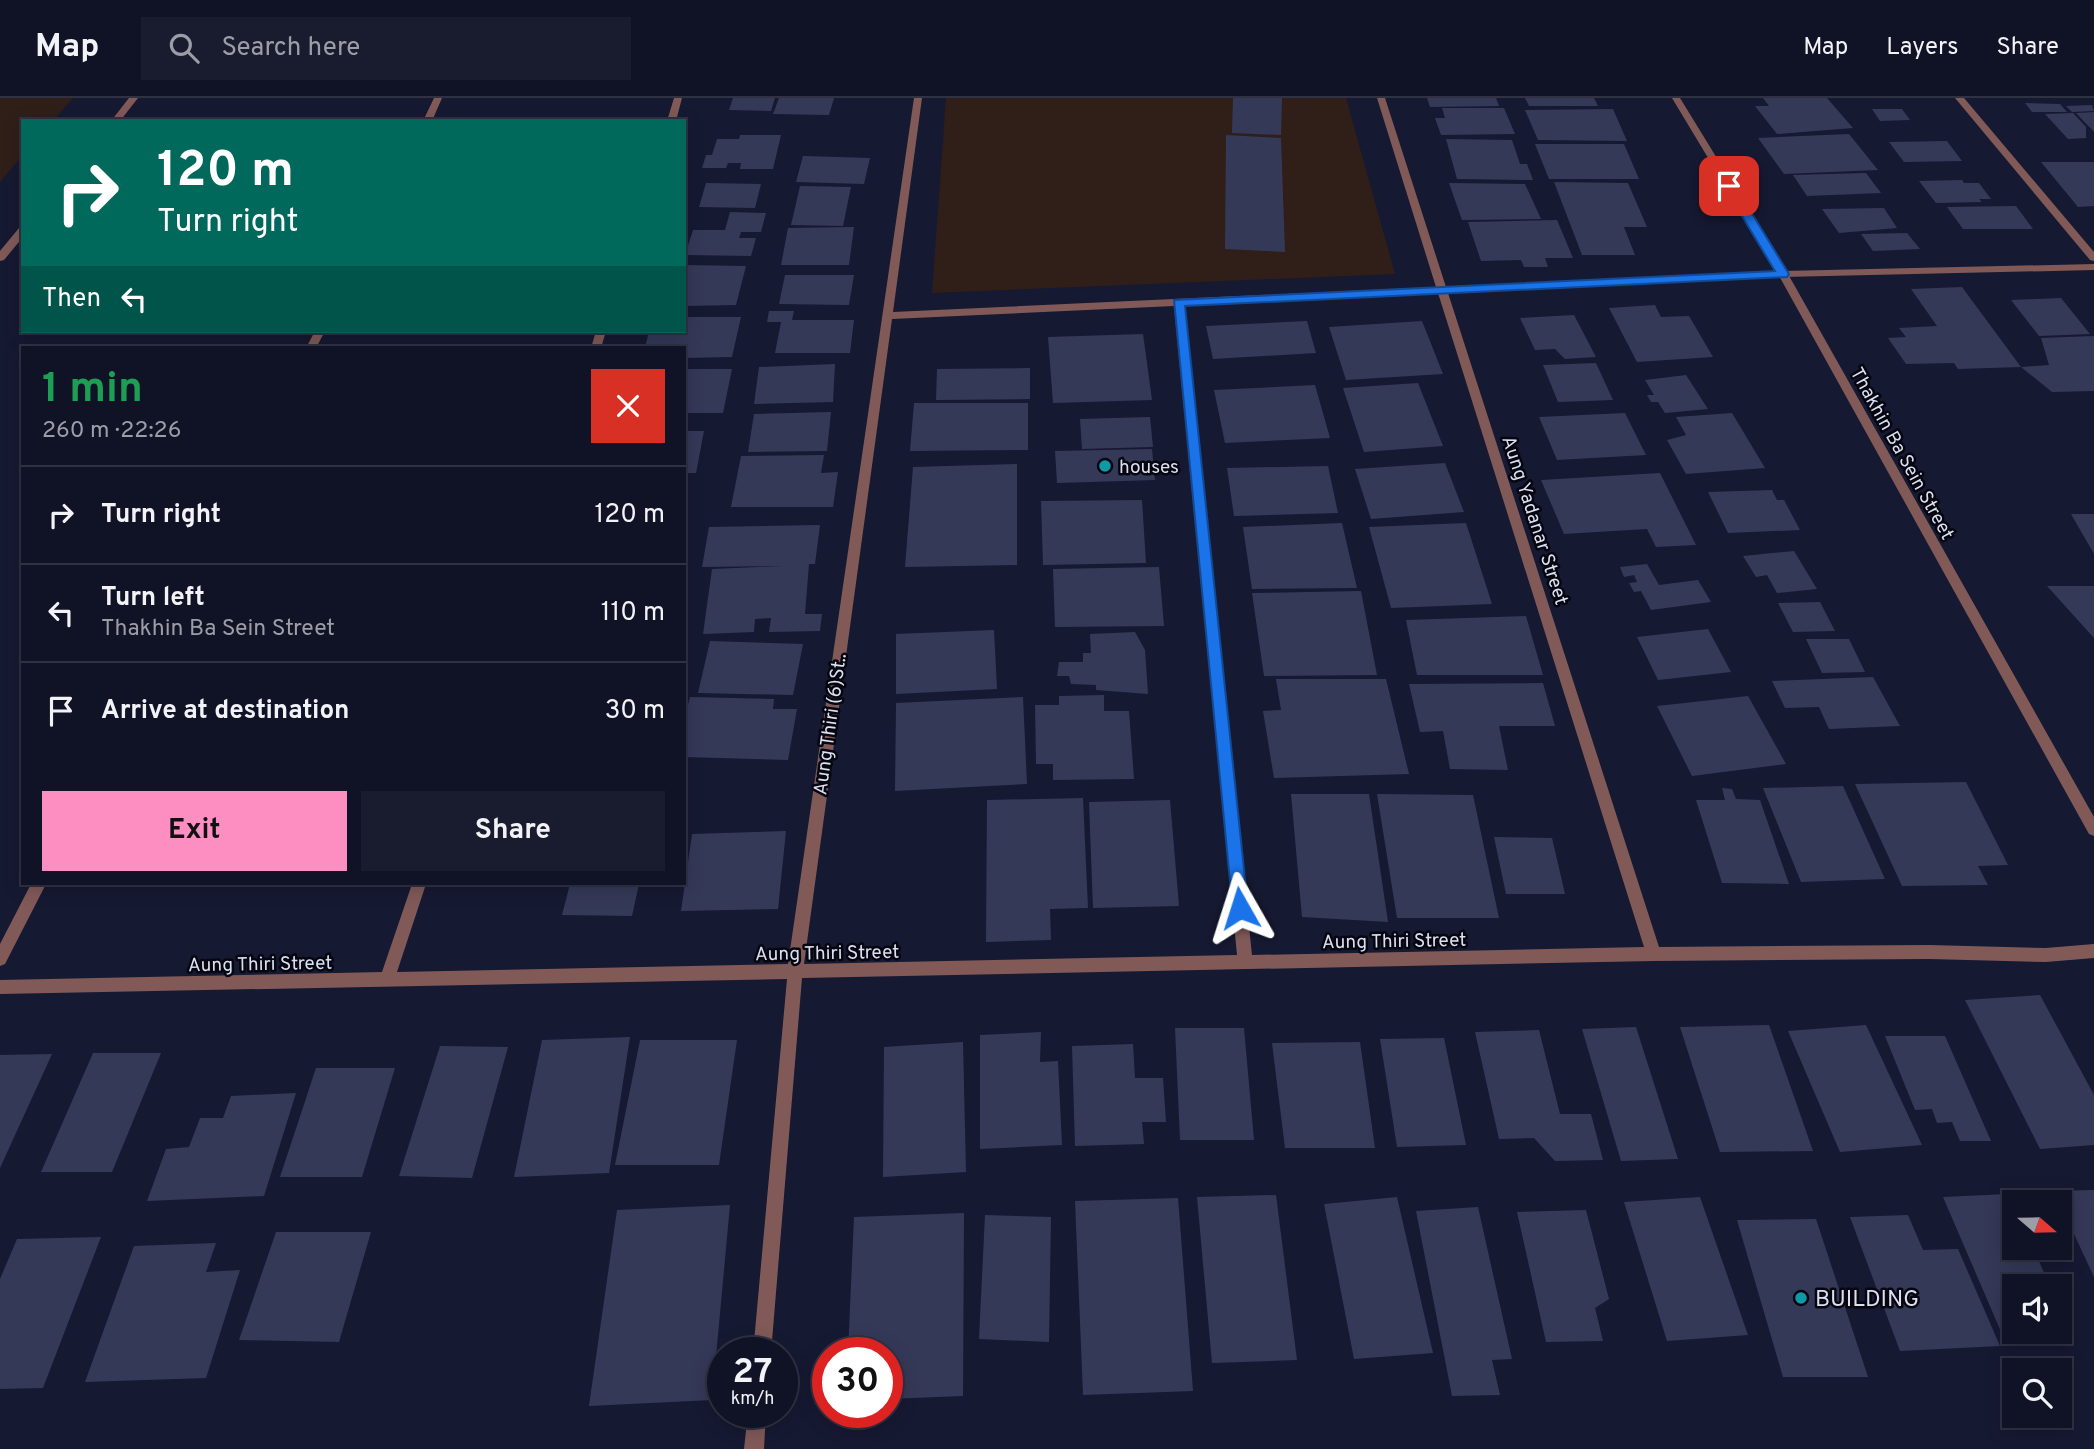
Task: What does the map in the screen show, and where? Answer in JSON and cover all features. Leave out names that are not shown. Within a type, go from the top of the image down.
[{"type":"street","points":[[117,119],[134,98]]},
{"type":"street","points":[[428,119],[438,98]]},
{"type":"street","points":[[672,119],[678,98]]},
{"type":"street","name":"Aung Thiri (6)St..","points":[[763,1337],[794,972],[918,98]]},
{"type":"street","name":"Aung Yadanar Street","points":[[1381,98],[1654,954]]},
{"type":"street","name":"Thakhin Ba Sein Street","points":[[1675,98],[1783,274],[2094,830]]},
{"type":"street","points":[[1959,98],[2094,258]]},
{"type":"street","points":[[0,257],[21,232]]},
{"type":"street","points":[[887,316],[1783,274],[2094,267]]},
{"type":"street","points":[[1179,303],[1245,963]]},
{"type":"street","points":[[0,960],[38,885]]},
{"type":"street","points":[[387,980],[419,885]]},
{"type":"street","name":"Aung Thiri Street","points":[[0,988],[1654,954],[1929,952],[2046,955],[2094,951]]},
{"type":"street","points":[[754,1449],[756,1428]]},
{"type":"shaded area","points":[[0,98],[73,98],[55,119],[21,119],[21,157],[0,182]]},
{"type":"shaded area","points":[[946,98],[1346,98],[1395,274],[932,293]]},
{"type":"building","points":[[733,98],[775,98],[771,111],[729,110]]},
{"type":"building","points":[[779,98],[834,98],[829,115],[773,114]]},
{"type":"building","points":[[1233,98],[1282,98],[1281,135],[1232,133]]},
{"type":"building","points":[[1427,98],[1496,98],[1499,106],[1430,107]]},
{"type":"building","points":[[1525,98],[1594,98],[1598,106],[1529,106]]},
{"type":"building","points":[[1763,98],[1827,98],[1853,128],[1777,134],[1755,106],[1769,106]]},
{"type":"building","points":[[2025,103],[2060,104],[2067,112],[2032,112]]},
{"type":"building","points":[[2092,105],[2094,111],[2072,112],[2066,106]]},
{"type":"building","points":[[1442,108],[1504,108],[1515,134],[1441,135],[1435,118],[1445,118]]},
{"type":"building","points":[[1613,109],[1627,141],[1538,140],[1525,110]]},
{"type":"building","points":[[1872,109],[1902,109],[1910,120],[1880,121]]},
{"type":"building","points":[[2094,112],[2094,132],[2076,113]]},
{"type":"building","points":[[2073,113],[2086,127],[2086,138],[2068,139],[2045,114]]},
{"type":"building","points":[[1849,134],[1878,170],[1784,174],[1758,138]]},
{"type":"building","points":[[740,135],[781,135],[773,169],[740,169],[741,163],[728,163],[726,168],[702,168],[706,155],[712,155],[717,139],[739,139]]},
{"type":"building","points":[[1226,135],[1281,138],[1285,252],[1225,249]]},
{"type":"building","points":[[1446,139],[1512,140],[1520,164],[1527,164],[1533,180],[1457,179]]},
{"type":"building","points":[[1947,141],[1962,161],[1904,162],[1889,142]]},
{"type":"building","points":[[1535,144],[1624,144],[1639,179],[1549,179]]},
{"type":"building","points":[[803,156],[870,158],[864,184],[796,182]]},
{"type":"building","points":[[2041,162],[2094,162],[2094,206],[2078,207]]},
{"type":"building","points":[[1866,173],[1881,193],[1807,196],[1793,175]]},
{"type":"building","points":[[1962,180],[1964,183],[1979,183],[1991,199],[1979,199],[1982,202],[1936,203],[1919,181]]},
{"type":"building","points":[[1554,182],[1628,183],[1647,227],[1624,227],[1635,255],[1582,255]]},
{"type":"building","points":[[706,183],[761,184],[755,208],[699,207]]},
{"type":"building","points":[[1449,183],[1525,184],[1541,219],[1462,220]]},
{"type":"building","points":[[800,186],[851,187],[843,226],[791,225]]},
{"type":"building","points":[[2016,206],[2033,229],[1963,229],[1947,207]]},
{"type":"building","points":[[1884,208],[1897,228],[1839,233],[1822,209]]},
{"type":"building","points":[[730,212],[766,213],[761,232],[741,232],[739,238],[756,238],[751,256],[686,255],[693,230],[725,230]]},
{"type":"building","points":[[1557,220],[1573,258],[1545,258],[1548,267],[1524,267],[1521,260],[1481,261],[1468,222]]},
{"type":"building","points":[[854,227],[849,265],[781,265],[788,228]]},
{"type":"building","points":[[1907,233],[1920,249],[1873,251],[1861,234]]},
{"type":"building","points":[[686,265],[746,266],[736,305],[686,306]]},
{"type":"building","points":[[785,275],[854,275],[849,305],[779,304]]},
{"type":"building","points":[[1962,287],[2021,367],[1958,369],[1954,363],[1906,364],[1888,338],[1906,337],[1899,328],[1937,326],[1911,289]]},
{"type":"building","points":[[2061,298],[2090,334],[2039,336],[2011,300]]},
{"type":"building","points":[[1655,305],[1661,317],[1689,316],[1713,357],[1637,362],[1609,308]]},
{"type":"building","points":[[769,311],[794,311],[792,320],[854,320],[850,353],[775,353],[781,322],[767,322]]},
{"type":"building","points":[[1574,315],[1596,357],[1565,359],[1555,349],[1535,350],[1520,318]]},
{"type":"building","points":[[686,317],[741,317],[732,357],[686,358],[686,346],[645,346],[649,333],[686,333]]},
{"type":"building","points":[[1307,321],[1316,353],[1213,359],[1206,326]]},
{"type":"building","points":[[1422,321],[1443,374],[1346,380],[1329,327]]},
{"type":"building","points":[[1143,334],[1152,400],[1053,403],[1048,337]]},
{"type":"building","points":[[2094,336],[2094,391],[2052,392],[2021,367],[2049,365],[2041,338]]},
{"type":"building","points":[[1596,363],[1613,400],[1558,402],[1543,365]]},
{"type":"building","points":[[835,364],[833,402],[754,404],[759,367]]},
{"type":"building","points":[[1030,368],[1030,399],[936,400],[937,369]]},
{"type":"building","points":[[686,369],[732,369],[723,413],[686,413]]},
{"type":"building","points":[[1686,375],[1708,409],[1665,413],[1658,402],[1651,402],[1647,395],[1654,395],[1645,380]]},
{"type":"building","points":[[1418,383],[1443,446],[1364,452],[1343,388]]},
{"type":"building","points":[[1315,385],[1330,438],[1225,443],[1214,390]]},
{"type":"building","points":[[914,403],[1028,403],[1028,450],[910,451]]},
{"type":"building","points":[[831,412],[827,451],[748,452],[754,414]]},
{"type":"building","points":[[1625,413],[1646,455],[1557,460],[1539,417]]},
{"type":"building","points":[[1732,413],[1765,468],[1686,474],[1667,440],[1686,435],[1676,417]]},
{"type":"building","points":[[1150,417],[1153,447],[1082,449],[1080,419]]},
{"type":"building","points":[[686,431],[704,431],[696,473],[686,473]]},
{"type":"building","name":"houses","points":[[1152,449],[1155,480],[1057,483],[1055,451]]},
{"type":"building","points":[[824,455],[821,473],[838,472],[833,507],[731,507],[741,456]]},
{"type":"building","points":[[1445,463],[1464,512],[1371,519],[1355,469]]},
{"type":"building","points":[[1017,464],[1017,565],[905,567],[913,467]]},
{"type":"building","points":[[1328,466],[1338,513],[1234,516],[1227,468]]},
{"type":"building","points":[[1660,473],[1696,545],[1656,547],[1647,529],[1564,534],[1541,480]]},
{"type":"building","points":[[1772,490],[1777,500],[1784,500],[1800,530],[1728,533],[1708,492]]},
{"type":"building","points":[[1142,500],[1146,563],[1043,565],[1041,501]]},
{"type":"building","points":[[2071,514],[2094,514],[2094,554]]},
{"type":"building","points":[[1342,523],[1357,588],[1252,589],[1243,527]]},
{"type":"building","points":[[1466,523],[1492,604],[1391,608],[1369,527]]},
{"type":"building","points":[[820,525],[815,564],[809,564],[805,614],[822,614],[820,631],[769,632],[771,618],[755,619],[754,632],[703,634],[712,569],[783,566],[702,567],[709,527]]},
{"type":"building","points":[[1794,551],[1817,589],[1777,593],[1767,575],[1756,577],[1743,556]]},
{"type":"building","points":[[1647,564],[1659,585],[1698,580],[1711,602],[1651,610],[1641,591],[1634,592],[1629,583],[1637,582],[1634,575],[1624,577],[1620,567]]},
{"type":"building","points":[[1159,567],[1164,626],[1055,627],[1053,569]]},
{"type":"building","points":[[2047,586],[2094,586],[2094,638]]},
{"type":"building","points":[[1361,591],[1377,675],[1264,676],[1252,593]]},
{"type":"building","points":[[1820,602],[1835,631],[1793,632],[1778,603]]},
{"type":"building","points":[[1526,616],[1543,675],[1417,675],[1406,620]]},
{"type":"building","points":[[1708,629],[1731,672],[1658,680],[1637,637]]},
{"type":"building","points":[[994,630],[997,689],[896,694],[896,634]]},
{"type":"building","points":[[1135,632],[1145,650],[1148,694],[1096,690],[1096,685],[1071,684],[1069,676],[1057,676],[1059,662],[1083,662],[1083,653],[1091,653],[1090,634]]},
{"type":"building","points":[[1806,639],[1849,639],[1865,672],[1822,673]]},
{"type":"building","points":[[710,641],[803,644],[793,695],[698,693]]},
{"type":"building","points":[[1873,677],[1900,726],[1829,729],[1819,707],[1785,708],[1772,681]]},
{"type":"building","points":[[1276,679],[1386,679],[1409,774],[1274,778],[1263,711],[1281,710]]},
{"type":"building","points":[[1543,683],[1555,726],[1499,726],[1508,770],[1450,769],[1443,731],[1420,732],[1409,684]]},
{"type":"building","points":[[1104,695],[1104,711],[1129,711],[1134,779],[1053,780],[1053,764],[1036,764],[1035,705],[1059,705],[1059,696]]},
{"type":"building","points":[[1748,696],[1786,764],[1692,776],[1657,706]]},
{"type":"building","points":[[690,697],[774,699],[773,709],[797,709],[788,760],[686,757],[686,712]]},
{"type":"building","points":[[1023,697],[1027,784],[895,791],[896,703]]},
{"type":"building","points":[[1966,782],[2008,865],[1978,866],[1988,885],[1902,886],[1855,784]]},
{"type":"building","points":[[1843,786],[1885,879],[1801,882],[1763,788]]},
{"type":"building","points":[[1722,788],[1732,789],[1736,799],[1760,800],[1789,884],[1722,883],[1696,800],[1725,800]]},
{"type":"building","points":[[1291,794],[1369,794],[1388,922],[1302,917]]},
{"type":"building","points":[[1377,794],[1473,795],[1499,918],[1397,918]]},
{"type":"building","points":[[1083,798],[1088,908],[1050,909],[1051,940],[986,942],[987,800]]},
{"type":"building","points":[[1170,800],[1179,906],[1093,908],[1089,802]]},
{"type":"building","points":[[786,831],[778,909],[681,911],[692,834]]},
{"type":"building","points":[[1494,837],[1552,838],[1565,894],[1506,894]]},
{"type":"building","points":[[570,885],[639,885],[632,916],[562,915]]},
{"type":"building","points":[[2040,995],[2094,1095],[2094,1145],[2040,1149],[1965,1000]]},
{"type":"building","points":[[1769,1025],[1813,1151],[1720,1152],[1680,1027]]},
{"type":"building","points":[[1866,1025],[1922,1145],[1840,1152],[1788,1031]]},
{"type":"building","points":[[1636,1027],[1678,1159],[1621,1161],[1582,1029]]},
{"type":"building","points":[[1175,1028],[1244,1028],[1254,1140],[1180,1140]]},
{"type":"building","points":[[1539,1030],[1560,1114],[1591,1114],[1603,1160],[1555,1161],[1534,1138],[1499,1139],[1475,1032]]},
{"type":"building","points":[[1041,1032],[1040,1062],[1058,1061],[1062,1145],[980,1149],[980,1035]]},
{"type":"building","points":[[1885,1036],[1945,1036],[1991,1141],[1960,1141],[1952,1122],[1937,1123],[1932,1109],[1915,1110]]},
{"type":"building","points":[[630,1037],[609,1173],[514,1177],[542,1040]]},
{"type":"building","points":[[1444,1038],[1466,1145],[1397,1147],[1380,1039]]},
{"type":"building","points":[[640,1040],[737,1040],[719,1165],[615,1165]]},
{"type":"building","points":[[963,1042],[966,1172],[883,1177],[884,1047]]},
{"type":"building","points":[[1360,1042],[1375,1148],[1285,1148],[1272,1043]]},
{"type":"building","points":[[1133,1044],[1135,1078],[1163,1078],[1166,1122],[1142,1122],[1144,1144],[1075,1146],[1072,1046]]},
{"type":"building","points":[[440,1046],[508,1047],[472,1178],[399,1176]]},
{"type":"building","points":[[93,1053],[161,1053],[112,1172],[41,1172]]},
{"type":"building","points":[[52,1054],[0,1168],[0,1055]]},
{"type":"building","points":[[316,1068],[395,1068],[362,1177],[280,1177]]},
{"type":"building","points":[[296,1093],[264,1196],[147,1201],[166,1149],[189,1147],[200,1118],[223,1118],[231,1096]]},
{"type":"building","points":[[2094,1190],[2094,1277],[2072,1230],[2072,1191]]},
{"type":"building","name":"BUILDING","points":[[2002,1194],[2002,1260],[2038,1260],[2045,1274],[2002,1274],[2002,1334],[1943,1197]]},
{"type":"building","points":[[1276,1195],[1297,1360],[1212,1363],[1197,1197]]},
{"type":"building","points":[[1397,1197],[1433,1353],[1354,1359],[1324,1204]]},
{"type":"building","points":[[1700,1197],[1748,1335],[1667,1341],[1624,1202]]},
{"type":"building","points":[[1178,1198],[1193,1391],[1083,1395],[1075,1201]]},
{"type":"building","points":[[730,1205],[718,1337],[707,1337],[707,1400],[589,1406],[617,1210]]},
{"type":"building","points":[[1478,1207],[1512,1359],[1492,1360],[1500,1395],[1452,1396],[1416,1211]]},
{"type":"building","points":[[1586,1210],[1609,1299],[1595,1308],[1603,1341],[1546,1342],[1517,1212]]},
{"type":"building","points":[[964,1213],[963,1396],[903,1398],[903,1337],[849,1337],[854,1217]]},
{"type":"building","points":[[985,1215],[1051,1217],[1049,1342],[979,1339]]},
{"type":"building","name":"BUILDING","points":[[1908,1215],[1923,1250],[1958,1249],[2000,1346],[1900,1351],[1850,1217]]},
{"type":"building","name":"BUILDING","points":[[1816,1219],[1868,1377],[1783,1377],[1737,1220]]},
{"type":"building","points":[[276,1232],[371,1232],[339,1342],[239,1340]]},
{"type":"building","points":[[101,1237],[43,1388],[0,1389],[0,1279],[17,1239]]},
{"type":"building","points":[[216,1243],[206,1272],[240,1270],[206,1378],[85,1382],[134,1246]]},
{"type":"place","name":"houses","points":[[1105,466]]},
{"type":"place","name":"BUILDING","points":[[1801,1298]]},
{"type":"route","points":[[1240,908],[1179,303],[1783,274],[1729,186]]}]
